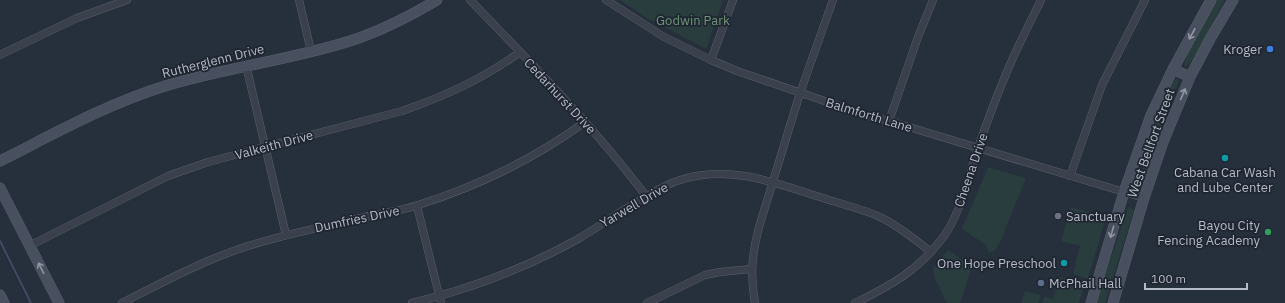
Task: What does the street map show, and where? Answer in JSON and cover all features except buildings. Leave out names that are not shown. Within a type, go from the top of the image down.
[{"type":"main road","name":"Rutherglenn Drive","points":[[0,161],[94,114],[130,98],[178,82],[352,40],[402,20],[438,0]]},
{"type":"main road","name":"West Bellfort Street","points":[[1091,303],[1124,192],[1151,115],[1173,69],[1211,0]]},
{"type":"main road","name":"West Bellfort Street","points":[[1113,303],[1158,155],[1190,77],[1233,0]]},
{"type":"main road","points":[[1173,69],[1190,77]]},
{"type":"main road","points":[[0,188],[59,303]]},
{"type":"main road","points":[[0,295],[4,303]]},
{"type":"street","points":[[0,55],[77,18],[127,0]]},
{"type":"street","points":[[298,0],[311,51]]},
{"type":"street","name":"Cedarhurst Drive","points":[[470,0],[585,122],[622,164],[646,196]]},
{"type":"street","name":"Balmforth Lane","points":[[606,0],[664,37],[737,71],[868,116],[1144,198]]},
{"type":"street","points":[[711,60],[733,0]]},
{"type":"street","points":[[755,303],[752,269],[754,247],[759,227],[800,93],[833,0]]},
{"type":"street","points":[[889,121],[918,37],[933,0]]},
{"type":"street","name":"Cheena Drive","points":[[855,303],[887,287],[910,272],[924,260],[944,236],[951,224],[970,175],[978,148],[1006,74],[1041,0]]},
{"type":"street","points":[[1070,176],[1102,85],[1145,0]]},
{"type":"street","name":"Valkeith Drive","points":[[30,246],[168,176],[208,162],[402,112],[479,79],[520,52]]},
{"type":"street","points":[[246,65],[286,235]]},
{"type":"street","name":"Dumfries Drive","points":[[122,303],[181,273],[219,256],[249,245],[286,235],[417,206],[476,184],[514,167],[560,140],[585,122]]},
{"type":"street","name":"Yarwell Drive","points":[[412,303],[440,300],[539,259],[578,238],[663,187],[680,180],[700,175],[745,175],[882,218],[905,232],[931,252]]},
{"type":"street","points":[[417,206],[440,300]]},
{"type":"street","points":[[647,303],[705,276],[720,272],[752,269]]},
{"type":"green space","name":"Godwin Park","points":[[620,0],[723,0],[706,49],[647,18]]},
{"type":"green space","points":[[1216,0],[1225,0],[1195,56],[1187,66],[1184,66],[1193,40]]},
{"type":"green space","points":[[1176,78],[1179,81],[1160,130],[1144,181],[1138,189],[1152,132],[1162,104]]},
{"type":"green space","points":[[988,167],[1026,178],[1001,240],[995,251],[989,253],[986,245],[962,229]]},
{"type":"green space","points":[[1071,207],[1106,217],[1088,279],[1073,274],[1080,246],[1061,241]]},
{"type":"green space","points":[[1128,207],[1134,210],[1105,303],[1096,303]]},
{"type":"green space","points":[[948,250],[972,267],[960,303],[947,303],[935,279],[933,269]]},
{"type":"green space","points":[[1060,277],[1085,283],[1079,303],[1042,303],[1044,296],[1053,299]]},
{"type":"green space","points":[[1025,291],[1041,295],[1038,303],[1021,303]]},
{"type":"waterway","points":[[0,241],[31,303]]},
{"type":"place","name":"Kroger","points":[[1270,49]]},
{"type":"place","name":"Cabana Car Wash and Lube Center","points":[[1225,158]]},
{"type":"place","name":"Sanctuary","points":[[1058,216]]},
{"type":"place","name":"Bayou City Fencing Academy","points":[[1268,232]]},
{"type":"place","name":"One Hope Preschool","points":[[1064,263]]},
{"type":"place","name":"McPhail Hall","points":[[1041,283]]}]
